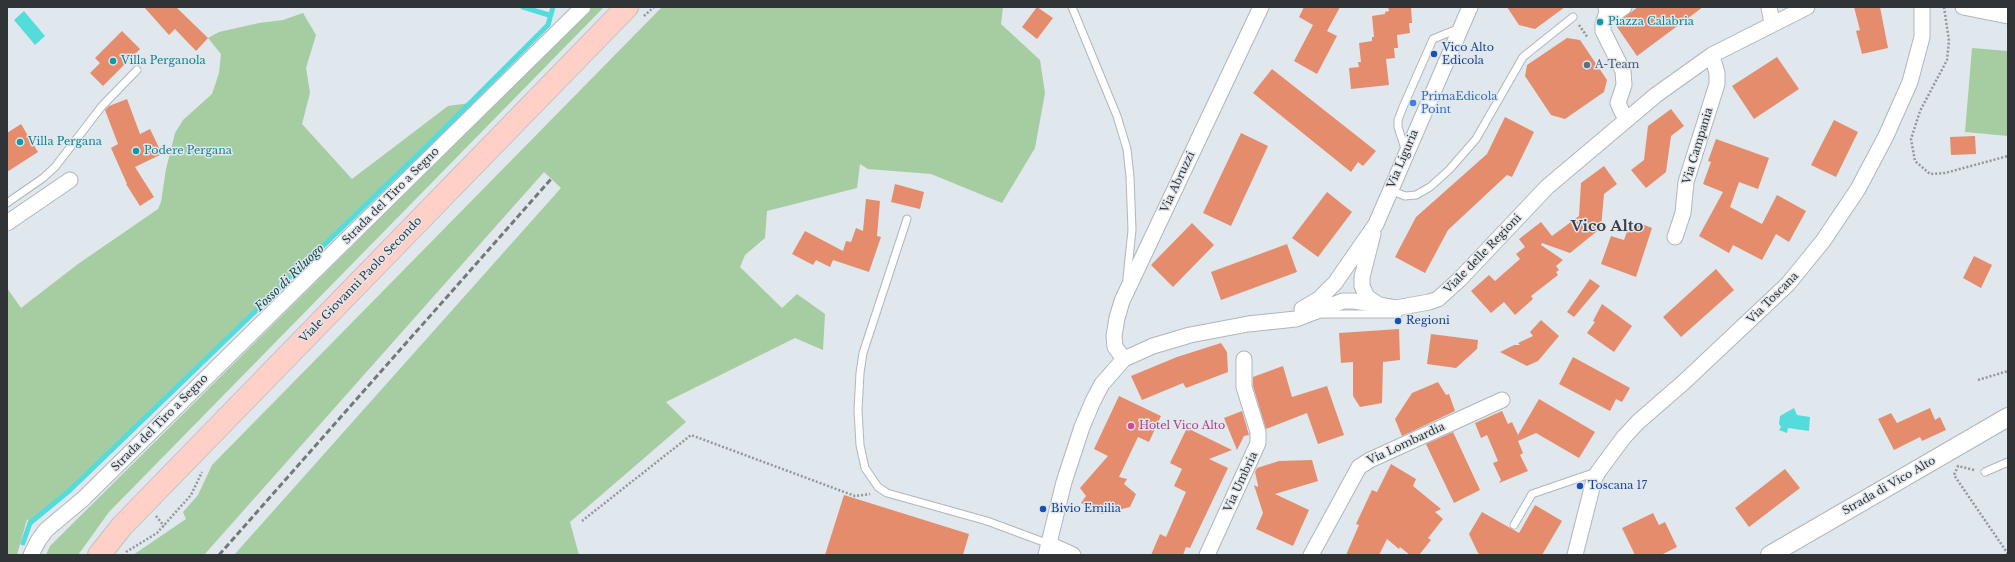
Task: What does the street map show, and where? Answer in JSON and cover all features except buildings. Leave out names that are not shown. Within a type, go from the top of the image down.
[{"type":"main road","name":"Viale Giovanni Paolo Secondo","points":[[99,555],[127,520],[627,7]]},
{"type":"street","name":"Strada del Tiro a Segno","points":[[31,555],[38,541],[46,530],[83,498],[583,7]]},
{"type":"street","name":"Via Abruzzi","points":[[1124,360],[1115,347],[1114,332],[1126,291],[1261,7]]},
{"type":"street","name":"Via Liguria","points":[[1380,306],[1367,297],[1362,286],[1362,277],[1376,224],[1470,7]]},
{"type":"street","points":[[1624,7],[1617,12],[1606,9],[1603,30],[1623,71],[1624,85],[1618,103],[1627,119]]},
{"type":"street","points":[[1769,7],[1772,23]]},
{"type":"street","name":"Viale delle Regioni","points":[[1048,550],[1064,482],[1092,401],[1102,384],[1124,360],[1153,346],[1190,335],[1272,320],[1296,319],[1334,304],[1347,301],[1396,308],[1435,300],[1447,292],[1548,187],[1677,78],[1712,55],[1772,23],[1807,7]]},
{"type":"street","name":"Via Toscana","points":[[1575,555],[1590,492],[1598,472],[1638,422],[1690,377],[1783,290],[1806,263],[1835,223],[1871,166],[1906,92],[1922,37],[1922,7]]},
{"type":"street","points":[[1963,7],[2008,16]]},
{"type":"street","name":"Via Campania","points":[[1675,237],[1682,214],[1686,182],[1715,90],[1717,73],[1712,55]]},
{"type":"street","points":[[7,223],[70,180]]},
{"type":"street","name":"Via Liguria","points":[[1272,320],[1304,308],[1327,292],[1348,266],[1376,224]]},
{"type":"street","name":"Via Umbria","points":[[1207,555],[1258,443],[1258,432],[1244,388],[1244,359]]},
{"type":"street","name":"Via Lombardia","points":[[1311,555],[1359,467],[1370,460],[1502,400]]},
{"type":"street","name":"Strada di Vico Alto","points":[[1776,553],[2008,417]]},
{"type":"street","points":[[1048,550],[1073,555]]},
{"type":"lane","points":[[1072,7],[1117,116],[1127,149],[1130,177],[1132,230],[1126,291]]},
{"type":"lane","points":[[1390,190],[1401,195],[1411,196],[1425,191],[1434,183],[1471,145],[1523,57],[1574,17]]},
{"type":"lane","points":[[1406,152],[1399,134],[1398,120],[1427,52],[1435,37],[1461,28]]},
{"type":"lane","points":[[7,203],[43,178],[55,167],[102,106],[137,70]]},
{"type":"lane","points":[[907,219],[871,328],[860,373],[858,410],[862,456],[871,479],[878,487],[887,493],[987,521],[1048,550]]},
{"type":"lane","points":[[1313,313],[1396,314],[1406,312],[1424,303]]},
{"type":"lane","points":[[1985,472],[2008,462]]},
{"type":"lane","points":[[1514,525],[1532,494],[1598,472]]},
{"type":"path","points":[[1944,7],[1949,41],[1947,60],[1920,111],[1911,139],[1915,162],[1930,174],[1945,173],[2008,156]]},
{"type":"path","points":[[1574,17],[1593,44]]},
{"type":"path","points":[[1978,380],[2008,371]]},
{"type":"path","points":[[582,521],[691,435],[855,496],[887,493]]},
{"type":"path","points":[[1985,472],[1958,466],[1954,475],[2008,554]]},
{"type":"path","points":[[156,516],[164,526]]},
{"type":"green space","points":[[589,7],[604,7],[109,512],[78,555],[46,555],[50,546],[478,121]]},
{"type":"green space","points":[[662,7],[1003,7],[1001,24],[1040,60],[1045,93],[1035,148],[1002,203],[931,174],[868,169],[860,164],[857,188],[767,211],[765,238],[745,255],[740,267],[782,308],[797,294],[825,314],[823,350],[795,338],[666,402],[686,422],[570,522],[579,555],[234,555],[561,188],[544,172],[204,555],[133,555],[186,519],[183,512],[198,495],[212,465]]},
{"type":"green space","points":[[303,13],[316,35],[306,68],[310,93],[302,124],[352,179],[448,106],[470,103],[69,491],[30,523],[27,519],[17,555],[7,555],[7,288],[21,308],[78,264],[158,209],[161,202],[166,169],[175,133],[183,120],[212,94],[219,73],[221,54],[208,38],[219,32],[259,23],[283,20]]},
{"type":"green space","points":[[1972,48],[2008,51],[2008,136],[1965,132]]},
{"type":"water","points":[[24,11],[45,36],[35,45],[14,20]]},
{"type":"water","points":[[1794,408],[1797,415],[1810,417],[1809,431],[1788,428],[1787,433],[1779,430],[1781,427],[1779,424],[1780,416]]},
{"type":"waterway","points":[[523,7],[549,15]]},
{"type":"waterway","name":"Fosso di Riluogo","points":[[23,543],[30,523],[69,491],[435,138],[548,25],[553,7]]},
{"type":"railway","points":[[219,555],[551,179]]},
{"type":"place","name":"Piazza Calabria","points":[[1600,22]]},
{"type":"place","name":"Vico Alto Edicola","points":[[1434,54]]},
{"type":"place","name":"Villa Perganola","points":[[113,61]]},
{"type":"place","name":"A-Team","points":[[1587,65]]},
{"type":"place","name":"PrimaEdicola Point","points":[[1413,103]]},
{"type":"place","name":"Villa Pergana","points":[[20,142]]},
{"type":"place","name":"Podere Pergana","points":[[136,151]]},
{"type":"place","name":"Regioni","points":[[1398,321]]},
{"type":"place","name":"Hotel Vico Alto","points":[[1131,426]]},
{"type":"place","name":"Toscana 17","points":[[1580,486]]},
{"type":"place","name":"Bivio Emilia","points":[[1043,509]]},
{"type":"district","name":"Vico Alto","points":[[1607,227]]}]
